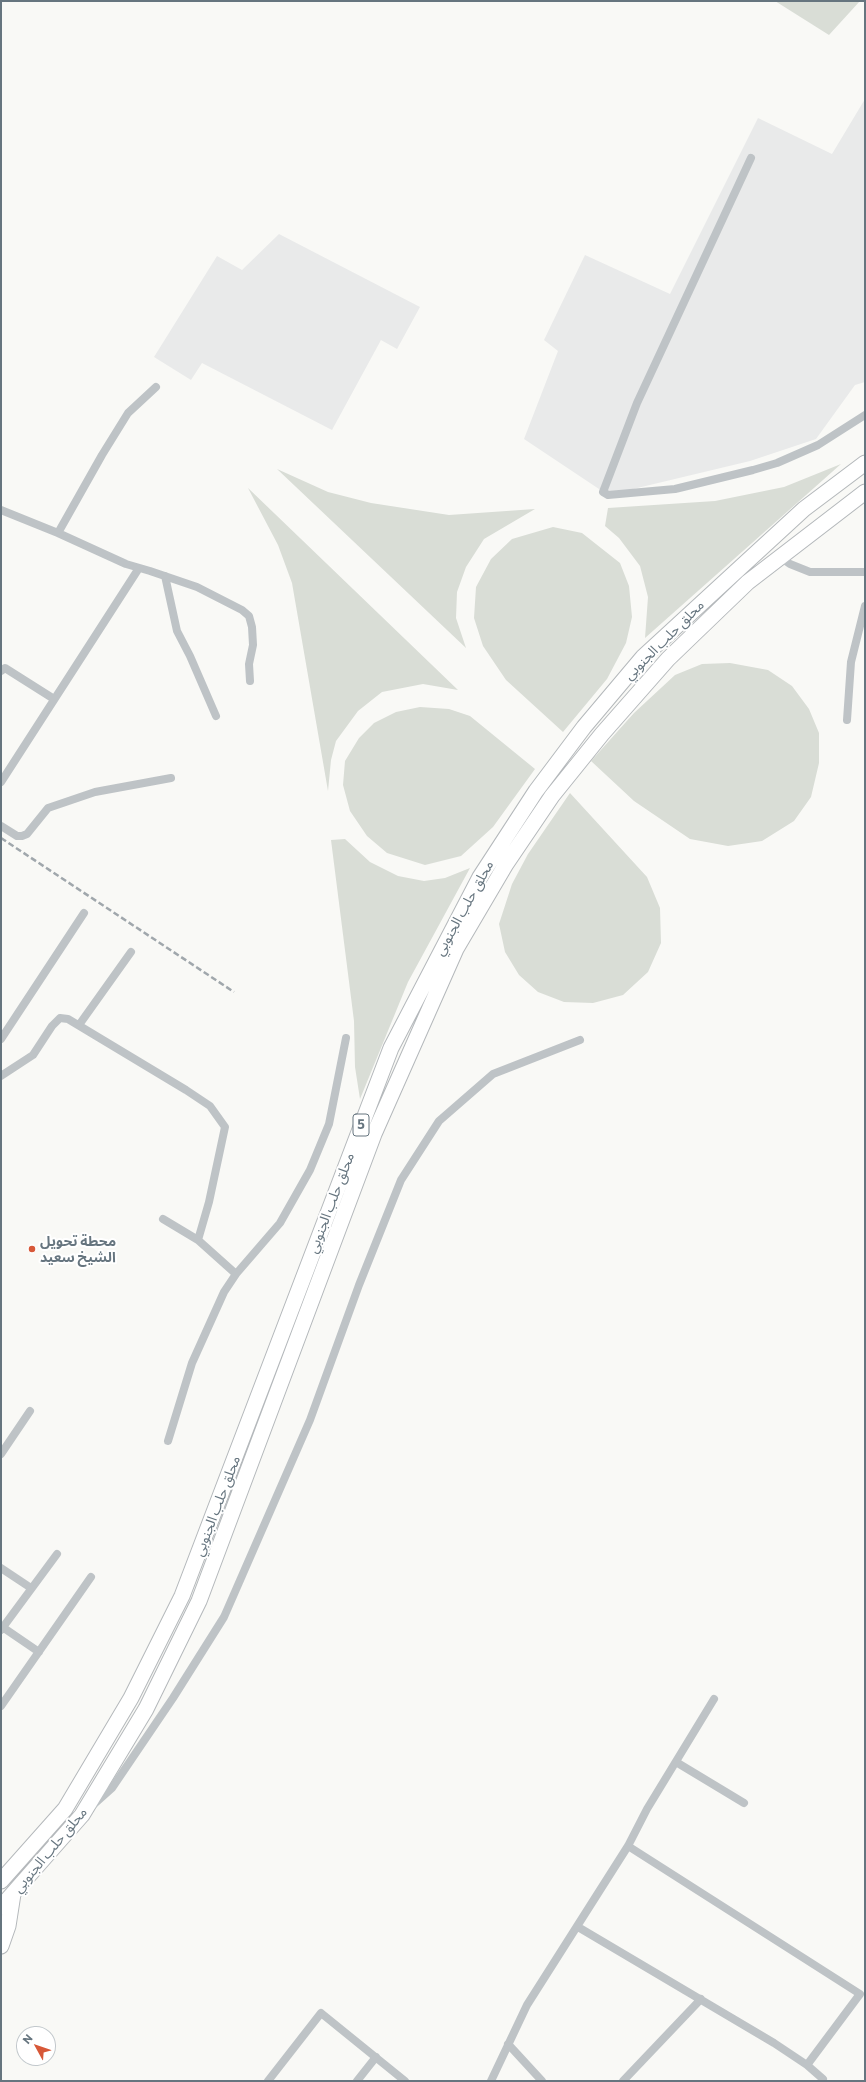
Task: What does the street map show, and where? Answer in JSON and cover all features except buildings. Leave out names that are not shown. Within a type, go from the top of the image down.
[{"type":"highway","name":"محلق حلب الجنوبي","points":[[1,1881],[65,1809],[131,1698],[182,1596],[391,1048],[480,877],[536,791],[584,727],[643,657],[804,509],[865,464]]},
{"type":"highway","name":"محلق حلب الجنوبي","points":[[1,1907],[82,1815],[146,1709],[199,1601],[374,1134],[456,949],[506,864],[552,796],[602,734],[668,659],[748,582],[865,492]]},
{"type":"highway","points":[[1,1946],[8,1926],[12,1894]]},
{"type":"street","points":[[751,158],[637,403],[603,492],[608,495],[675,489],[777,463],[818,445],[865,415]]},
{"type":"street","points":[[58,533],[102,455],[128,413],[156,388]]},
{"type":"street","points":[[1,510],[58,533],[126,564],[197,587],[242,610],[249,616],[252,627],[253,645],[249,664],[250,681]]},
{"type":"street","points":[[780,557],[790,564],[810,572],[865,572]]},
{"type":"street","points":[[1,782],[139,568]]},
{"type":"street","points":[[164,576],[177,631],[190,656],[216,716]]},
{"type":"street","points":[[847,720],[851,662],[865,606]]},
{"type":"street","points":[[1,670],[5,668],[54,699]]},
{"type":"street","points":[[1,826],[17,836],[22,836],[27,834],[48,808],[95,792],[171,778]]},
{"type":"street","points":[[1,1039],[84,913]]},
{"type":"street","points":[[79,1025],[131,952]]},
{"type":"street","points":[[1,1076],[33,1056],[52,1026],[60,1018],[68,1019],[210,1106],[225,1126],[209,1202],[198,1240]]},
{"type":"street","points":[[168,1441],[195,1356],[211,1319],[236,1274],[280,1223],[310,1170],[330,1124],[346,1038]]},
{"type":"street","points":[[82,1815],[112,1788],[173,1698],[224,1617],[310,1420],[359,1285],[401,1180],[439,1121],[493,1074],[580,1040]]},
{"type":"street","points":[[163,1220],[198,1240],[236,1274]]},
{"type":"street","points":[[1,1454],[30,1411]]},
{"type":"street","points":[[39,1652],[2,1628],[57,1554]]},
{"type":"street","points":[[1,1568],[31,1588]]},
{"type":"street","points":[[1,1706],[91,1577]]},
{"type":"street","points":[[491,2081],[527,2005],[578,1927],[628,1846],[714,1699]]},
{"type":"street","points":[[676,1762],[744,1803]]},
{"type":"street","points":[[628,1846],[860,1994],[807,2065]]},
{"type":"street","points":[[578,1927],[774,2043],[807,2065],[823,2079]]},
{"type":"street","points":[[623,2081],[701,1999]]},
{"type":"street","points":[[268,2081],[321,2013],[405,2081]]},
{"type":"street","points":[[508,2044],[542,2081]]},
{"type":"street","points":[[357,2081],[376,2057]]},
{"type":"shaded area","points":[[775,1],[860,1],[829,35]]},
{"type":"shaded area","points":[[865,99],[865,382],[855,385],[816,439],[750,461],[608,495],[524,439],[558,351],[544,340],[585,255],[670,294],[758,118],[832,154]]},
{"type":"shaded area","points":[[279,234],[420,307],[397,349],[381,340],[332,430],[202,363],[191,380],[154,357],[217,256],[242,270]]},
{"type":"shaded area","points":[[841,464],[645,638],[648,597],[640,566],[619,538],[605,526],[608,508],[715,501],[784,487]]},
{"type":"shaded area","points":[[277,469],[328,492],[371,503],[449,515],[535,509],[484,539],[466,567],[457,592],[456,618],[466,648]]},
{"type":"shaded area","points":[[248,488],[458,690],[423,684],[382,692],[358,711],[336,741],[331,760],[328,791],[292,583],[278,545]]},
{"type":"shaded area","points":[[553,527],[582,533],[620,563],[629,586],[632,617],[626,643],[607,679],[563,732],[506,680],[483,646],[474,618],[476,587],[491,559],[512,539]]},
{"type":"shaded area","points":[[730,663],[768,670],[792,686],[809,709],[819,733],[819,763],[811,797],[794,821],[762,841],[728,846],[690,839],[634,801],[591,761],[634,713],[675,675],[702,664]]},
{"type":"shaded area","points":[[420,707],[449,709],[470,716],[535,769],[493,827],[461,856],[425,865],[387,853],[367,836],[350,811],[343,785],[345,761],[359,738],[374,723],[396,712]]},
{"type":"shaded area","points":[[570,793],[647,877],[660,908],[661,943],[648,972],[623,995],[593,1003],[564,1002],[538,992],[519,975],[505,952],[499,924],[512,884],[528,854]]},
{"type":"shaded area","points":[[345,839],[370,862],[398,876],[424,881],[445,878],[470,868],[408,982],[360,1099],[355,1067],[354,1021],[331,840]]},
{"type":"railway","points":[[1,838],[234,992]]},
{"type":"place","name":"محطة تحويل الشيخ سعيد","points":[[32,1249]]}]
